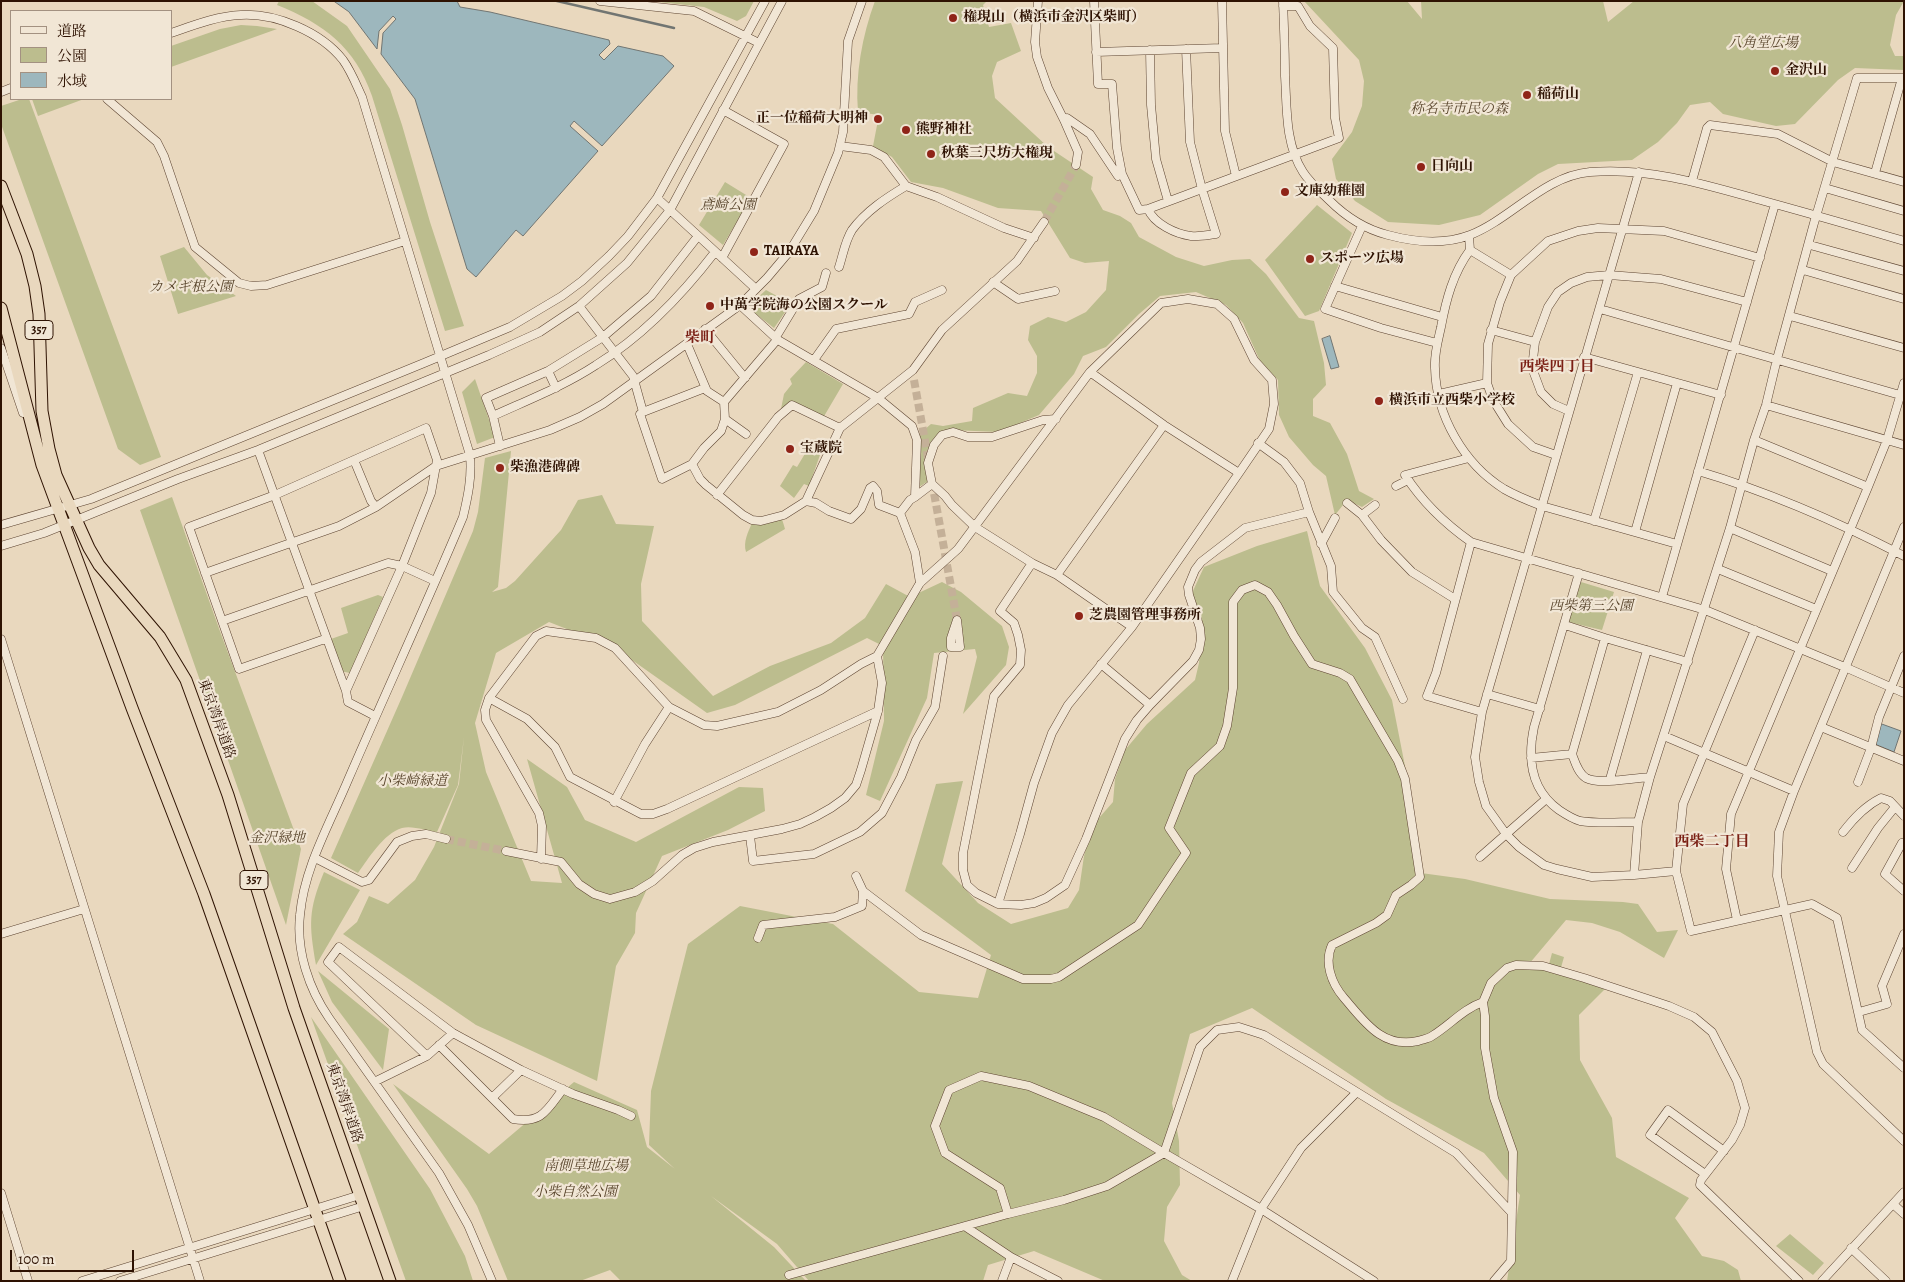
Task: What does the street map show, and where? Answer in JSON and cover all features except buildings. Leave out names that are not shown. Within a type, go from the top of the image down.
[{"type":"highway","name":"東京湾岸道路","points":[[1,186],[27,254],[35,286],[39,314],[42,411],[47,444],[64,507],[65,525],[132,708],[204,894],[340,1281]]},
{"type":"highway","name":"東京湾岸道路","points":[[1,308],[37,450],[64,507],[76,520],[99,565],[160,637],[186,680],[228,795],[294,1008],[390,1281]]},
{"type":"street","points":[[600,1],[694,11],[760,43]]},
{"type":"street","points":[[1,525],[90,499],[440,357],[510,327],[562,296],[582,281],[613,252],[657,198],[765,1]]},
{"type":"street","points":[[1,546],[65,525],[171,482],[258,450],[445,374],[535,334],[579,306],[627,263],[670,210],[782,1]]},
{"type":"street","points":[[205,573],[339,526],[376,507],[436,466],[550,430],[580,417],[603,404],[740,305],[789,252],[819,200],[839,149],[843,132],[848,41],[862,1]]},
{"type":"street","points":[[1038,1],[1035,42],[1037,57],[1078,152],[1076,165]]},
{"type":"street","points":[[1094,1],[1098,84],[1112,84],[1116,148],[1122,174],[1139,210],[1148,210],[1168,200],[1236,176],[1295,154],[1339,138],[1335,118],[1333,48],[1310,26],[1298,6],[1283,4],[1287,118],[1295,154],[1304,172],[1317,189],[1337,208],[1362,226],[1405,239],[1428,242],[1454,240],[1468,236],[1489,225],[1550,185],[1568,176],[1588,172],[1638,172],[1692,181],[1904,241]]},
{"type":"street","points":[[1222,1],[1226,131],[1236,176]]},
{"type":"street","points":[[172,33],[229,16],[259,16],[284,21],[306,31],[333,49],[352,73],[362,97],[470,455],[472,470],[470,490],[463,517],[315,858],[304,888],[299,916],[302,954],[309,981],[320,1004],[439,1173],[468,1225],[492,1281]]},
{"type":"street","points":[[1096,52],[1222,48]]},
{"type":"street","points":[[1148,210],[1150,214],[1168,228],[1192,236],[1216,234],[1190,142],[1186,49]]},
{"type":"street","points":[[1150,50],[1151,105],[1156,159],[1168,200]]},
{"type":"street","points":[[1634,875],[1638,822],[1650,777],[1718,569],[1741,484],[1766,406],[1776,359],[1790,316],[1857,78],[1903,78],[1875,173]]},
{"type":"street","points":[[108,100],[157,142],[164,156],[195,246],[239,283],[251,286],[267,285],[405,241]]},
{"type":"street","points":[[722,258],[784,144],[723,110]]},
{"type":"street","points":[[1064,120],[1068,118],[1090,134],[1118,176],[1122,174]]},
{"type":"street","points":[[1692,181],[1707,128],[1710,125],[1778,134],[1833,162],[1904,182]]},
{"type":"street","points":[[839,149],[870,150],[884,157],[906,186],[937,197],[1004,228],[1034,238]]},
{"type":"street","points":[[1638,172],[1600,309],[1584,357],[1487,694],[1482,712],[1475,757],[1479,782],[1486,806],[1506,834],[1519,847],[1544,865],[1557,870],[1592,877],[1676,871]]},
{"type":"street","points":[[839,267],[848,239],[856,226],[881,201],[906,186]]},
{"type":"street","points":[[1825,188],[1904,211]]},
{"type":"street","points":[[657,198],[756,289]]},
{"type":"street","points":[[1662,596],[1776,204]]},
{"type":"street","points":[[692,464],[700,479],[717,495],[752,520],[761,521],[784,515],[806,501],[840,428],[912,370],[942,330],[1017,261],[1044,222]]},
{"type":"street","points":[[1362,226],[1325,309],[1381,328],[1437,343]]},
{"type":"street","points":[[1556,455],[1534,447],[1508,424],[1493,400],[1487,383],[1487,351],[1491,330],[1511,275],[1548,241],[1578,230],[1598,228],[1664,231],[1760,258]]},
{"type":"street","points":[[500,446],[493,416],[486,398],[548,371],[603,337],[651,296],[698,236]]},
{"type":"street","points":[[1468,236],[1470,250],[1463,260],[1447,296],[1437,343],[1435,368],[1438,394],[1451,430],[1469,458],[1479,469],[1504,489],[1542,506],[1677,544]]},
{"type":"street","points":[[1810,244],[1904,271]]},
{"type":"street","points":[[1470,250],[1511,275]]},
{"type":"street","points":[[493,416],[556,388],[614,353],[658,316],[696,277],[715,252]]},
{"type":"street","points":[[1803,270],[1904,299]]},
{"type":"street","points":[[705,388],[640,414],[662,479],[692,464],[700,452],[721,431],[725,419],[724,402],[776,341],[776,337],[799,299],[822,287],[826,273]]},
{"type":"street","points":[[1569,411],[1553,404],[1541,392],[1532,368],[1535,342],[1544,317],[1558,292],[1571,283],[1587,277],[1609,275],[1661,279],[1747,302]]},
{"type":"street","points":[[993,282],[1018,299],[1055,291]]},
{"type":"street","points":[[1334,286],[1442,317]]},
{"type":"street","points":[[814,360],[836,329],[909,314],[915,302],[942,290]]},
{"type":"street","points":[[541,858],[542,826],[539,813],[486,720],[485,710],[488,698],[536,636],[546,630],[596,638],[615,648],[669,707],[704,725],[717,726],[778,712],[822,690],[861,664],[877,656],[920,583],[958,548],[975,527],[1090,372],[1161,303],[1188,299],[1217,304],[1234,319],[1254,360],[1272,380],[1274,404],[1269,429],[1132,627],[1068,705],[1052,733],[1034,783],[998,904]]},
{"type":"street","points":[[740,305],[778,340],[878,398],[912,426],[916,440],[915,497]]},
{"type":"street","points":[[579,306],[635,381],[643,412]]},
{"type":"street","points":[[1600,309],[1900,395]]},
{"type":"street","points":[[1790,316],[1904,348]]},
{"type":"street","points":[[705,329],[745,378]]},
{"type":"street","points":[[1491,330],[1535,342]]},
{"type":"street","points":[[687,344],[705,388],[724,402]]},
{"type":"street","points":[[1,348],[37,450]]},
{"type":"street","points":[[1584,357],[1721,394]]},
{"type":"street","points":[[912,370],[914,380]]},
{"type":"street","points":[[548,371],[556,388]]},
{"type":"street","points":[[1090,372],[1164,425],[1239,473]]},
{"type":"street","points":[[1594,520],[1638,372]]},
{"type":"street","points":[[1635,532],[1677,382]]},
{"type":"street","points":[[1737,920],[1726,869],[1731,814],[1887,440],[1904,382]]},
{"type":"street","points":[[1438,394],[1487,383]]},
{"type":"street","points":[[717,495],[778,417],[792,404],[840,428]]},
{"type":"street","points":[[1766,406],[1904,445]]},
{"type":"street","points":[[725,419],[746,434]]},
{"type":"street","points":[[1056,419],[1043,420],[992,437],[968,437],[953,432],[942,435],[934,445],[928,462],[932,484],[975,527],[1032,563],[1057,575],[1132,627]]},
{"type":"street","points":[[1057,575],[1164,425]]},
{"type":"street","points":[[325,638],[239,669],[189,527],[275,495],[426,428],[437,460],[431,493],[402,566],[346,691]]},
{"type":"street","points":[[1754,440],[1868,487]]},
{"type":"street","points":[[1258,443],[1284,462],[1300,483],[1309,512],[1331,566],[1332,592],[1362,628],[1375,637],[1403,699]]},
{"type":"street","points":[[258,450],[310,590],[325,638],[346,691],[348,702],[376,716]]},
{"type":"street","points":[[1469,458],[1405,475],[1431,510],[1470,542],[1705,610],[1904,693]]},
{"type":"street","points":[[354,460],[376,507]]},
{"type":"street","points":[[1698,471],[1741,484],[1850,530],[1904,556]]},
{"type":"street","points":[[1396,486],[1408,480]]},
{"type":"street","points":[[900,513],[910,500],[932,484]]},
{"type":"street","points":[[806,501],[851,519],[861,509],[870,488],[873,486],[877,491],[879,505],[900,513],[915,552],[920,583]]},
{"type":"street","points":[[1347,503],[1362,515],[1381,540],[1412,572],[1455,599]]},
{"type":"street","points":[[1362,515],[1374,505]]},
{"type":"street","points":[[1032,563],[1000,611],[1014,624],[1018,634],[1021,650],[1020,665],[994,696],[963,853],[963,870],[967,884],[976,893],[998,904],[1021,905],[1034,903],[1046,898],[1065,885],[1086,839],[1125,739],[1137,720],[1193,661],[1199,650],[1200,628],[1188,587],[1195,570],[1201,562],[1245,528],[1309,512]]},
{"type":"street","points":[[1321,544],[1335,518]]},
{"type":"street","points":[[1904,527],[1847,668],[1794,791],[1779,832],[1777,876],[1817,1052],[1823,1064],[1904,1141]]},
{"type":"street","points":[[1730,528],[1832,571]]},
{"type":"street","points":[[1470,542],[1436,673],[1427,696],[1482,712]]},
{"type":"street","points":[[222,621],[388,563],[402,566],[435,581]]},
{"type":"street","points":[[1718,569],[1816,610]]},
{"type":"street","points":[[1579,573],[1540,709],[1531,745],[1531,758],[1538,785],[1545,800],[1561,812],[1578,820],[1602,823],[1638,822]]},
{"type":"street","points":[[863,892],[921,935],[1022,979],[1050,979],[1059,977],[1138,925],[1186,853],[1169,828],[1191,773],[1220,746],[1227,726],[1233,688],[1233,602],[1242,590],[1255,585],[1268,592],[1278,605],[1294,636],[1312,664],[1340,672],[1350,679],[1389,743],[1405,779],[1420,877],[1396,895],[1387,915],[1376,924],[1332,945],[1328,953],[1328,961],[1333,982],[1339,993],[1368,1025],[1380,1035],[1393,1042],[1411,1042],[1430,1038],[1470,1007],[1483,1002]]},
{"type":"street","points":[[1564,625],[1688,662]]},
{"type":"street","points":[[1755,630],[1683,804],[1676,871],[1691,931],[1812,904],[1837,918],[1862,1030],[1904,1068]]},
{"type":"street","points":[[1605,638],[1572,754],[1579,771],[1587,778],[1610,780],[1650,777]]},
{"type":"street","points":[[1,639],[200,1281]]},
{"type":"street","points":[[1610,780],[1646,650]]},
{"type":"street","points":[[506,851],[561,862],[579,884],[594,894],[610,899],[635,892],[653,881],[682,855],[694,848],[713,842],[750,836],[800,824],[831,808],[845,798],[856,785],[861,770],[878,711],[882,683],[877,656]]},
{"type":"street","points":[[750,836],[753,861],[814,854],[860,832],[882,813],[901,778],[916,740],[935,707],[943,656]]},
{"type":"street","points":[[1858,782],[1871,748],[1879,717],[1904,656]]},
{"type":"street","points":[[1101,664],[1150,705]]},
{"type":"street","points":[[1487,694],[1540,709]]},
{"type":"street","points":[[488,698],[527,719],[555,747],[570,777],[614,802],[641,814],[653,814],[667,810],[878,711]]},
{"type":"street","points":[[614,802],[645,744],[669,707]]},
{"type":"street","points":[[1821,727],[1904,761]]},
{"type":"street","points":[[1664,736],[1794,791]]},
{"type":"street","points":[[1531,758],[1572,754]]},
{"type":"street","points":[[1843,832],[1864,809],[1881,798],[1890,801],[1904,816]]},
{"type":"street","points":[[1480,856],[1545,800]]},
{"type":"street","points":[[1852,868],[1878,828],[1895,807]]},
{"type":"street","points":[[315,858],[362,882],[370,880],[397,842],[412,836],[426,834],[446,839]]},
{"type":"street","points":[[1904,844],[1902,843],[1885,874],[1904,891]]},
{"type":"street","points":[[758,938],[763,925],[835,917],[862,906],[863,892],[856,876]]},
{"type":"street","points":[[1,934],[84,908]]},
{"type":"street","points":[[1859,1012],[1887,1004],[1882,986],[1904,934]]},
{"type":"street","points":[[427,1056],[328,962],[339,947],[453,1033],[521,1070],[631,1116]]},
{"type":"street","points":[[1494,1281],[1511,1261],[1510,1210],[1513,1152],[1494,1098],[1485,1048],[1483,1002],[1491,983],[1507,968],[1516,965],[1543,966],[1669,1006],[1694,1017],[1712,1032],[1737,1081],[1745,1108],[1740,1125],[1724,1151],[1705,1174],[1700,1185],[1799,1281]]},
{"type":"street","points":[[789,1275],[1064,1200],[1108,1186],[1164,1154],[1200,1048],[1217,1030],[1239,1027],[1264,1035],[1456,1153],[1510,1210]]},
{"type":"street","points":[[376,1082],[427,1056],[453,1033]]},
{"type":"street","points":[[439,1045],[513,1119],[526,1121],[543,1115],[563,1089]]},
{"type":"street","points":[[492,1098],[521,1070]]},
{"type":"street","points":[[1008,1214],[1000,1188],[945,1153],[935,1126],[949,1090],[981,1076],[1029,1086],[1096,1114],[1261,1209],[1374,1281]]},
{"type":"street","points":[[1232,1281],[1261,1209],[1301,1148],[1356,1093]]},
{"type":"street","points":[[1705,1174],[1648,1137],[1668,1110],[1724,1151]]},
{"type":"street","points":[[1822,1281],[1904,1192]]},
{"type":"street","points":[[1,1193],[28,1281]]},
{"type":"street","points":[[82,1281],[190,1248],[362,1200]]},
{"type":"street","points":[[120,1281],[193,1260],[316,1214],[362,1200]]},
{"type":"street","points":[[1893,1204],[1904,1214]]},
{"type":"street","points":[[966,1227],[1011,1256],[1058,1281]]},
{"type":"street","points":[[1851,1248],[1886,1281]]},
{"type":"street","points":[[1002,1281],[1011,1256]]},
{"type":"green space","points":[[279,1],[312,1],[347,26],[390,89],[464,326],[445,331],[372,96],[357,64],[336,39],[309,20],[277,5]]},
{"type":"green space","points":[[650,1],[754,1],[746,16],[737,21],[704,7]]},
{"type":"green space","points":[[875,1],[987,1],[983,5],[989,27],[1011,23],[1021,51],[997,62],[992,76],[995,98],[1048,147],[1093,177],[1091,189],[1103,210],[1120,216],[1131,223],[1139,237],[1176,257],[1204,266],[1232,260],[1250,259],[1266,274],[1299,318],[1314,321],[1324,363],[1326,385],[1313,399],[1313,416],[1330,423],[1347,454],[1359,491],[1374,499],[1362,507],[1347,500],[1335,515],[1326,476],[1313,465],[1289,437],[1279,415],[1278,380],[1260,361],[1243,323],[1226,305],[1196,292],[1160,296],[1106,347],[1083,356],[1074,374],[1039,415],[999,432],[951,430],[937,435],[926,452],[930,480],[919,487],[917,436],[931,424],[943,426],[972,421],[973,408],[1008,393],[1027,396],[1037,373],[1037,356],[1028,340],[1030,326],[1048,317],[1066,322],[1086,312],[1106,290],[1109,261],[1085,263],[1070,258],[1041,211],[998,208],[943,188],[911,182],[892,157],[873,146],[879,115],[858,112],[857,98],[859,70],[866,28]]},
{"type":"green space","name":"称名寺市民の森","points":[[1304,1],[1407,1],[1422,19],[1421,1],[1603,1],[1608,22],[1634,1],[1904,1],[1896,15],[1890,45],[1895,56],[1904,56],[1904,70],[1855,68],[1838,80],[1795,124],[1776,126],[1723,114],[1710,102],[1690,105],[1677,123],[1658,142],[1632,160],[1558,164],[1538,174],[1480,215],[1439,225],[1388,222],[1355,201],[1336,179],[1332,159],[1352,132],[1362,106],[1364,81],[1359,60]]},
{"type":"green space","points":[[241,25],[277,29],[172,67],[172,46],[220,29]]},
{"type":"green space","points":[[19,100],[29,100],[161,457],[140,465],[118,449],[1,124],[1,106]]},
{"type":"green space","points":[[32,100],[81,100],[38,116]]},
{"type":"green space","name":"鳶崎公園","points":[[725,182],[751,198],[723,245],[699,225]]},
{"type":"green space","points":[[1317,205],[1352,233],[1319,311],[1305,316],[1265,260]]},
{"type":"green space","name":"カメギ根公園","points":[[184,247],[207,275],[236,296],[178,314],[160,256]]},
{"type":"green space","points":[[766,290],[777,296],[776,304],[788,308],[774,328],[747,307]]},
{"type":"green space","points":[[806,362],[843,384],[823,418],[792,403],[781,409],[784,394],[792,384],[790,379]]},
{"type":"green space","points":[[475,379],[495,437],[477,444],[462,392]]},
{"type":"green space","points":[[809,447],[820,455],[809,486],[804,484],[794,498],[780,486],[793,465],[797,467]]},
{"type":"green space","name":"小柴崎緑道","points":[[511,451],[498,587],[492,592],[506,588],[515,581],[561,530],[578,500],[602,495],[616,524],[654,526],[641,584],[642,621],[713,696],[770,666],[831,643],[865,618],[886,584],[910,597],[942,582],[961,592],[1002,626],[1009,647],[1006,665],[963,714],[977,657],[975,649],[934,653],[927,698],[880,801],[866,795],[884,721],[883,646],[867,638],[735,705],[707,713],[615,648],[549,622],[496,653],[475,723],[486,772],[531,881],[562,883],[527,759],[567,787],[585,820],[636,842],[739,787],[763,788],[765,811],[728,830],[662,856],[636,913],[635,933],[616,966],[597,1081],[476,1025],[343,934],[357,922],[369,896],[388,904],[415,880],[434,847],[459,784],[464,737],[458,785],[437,832],[410,827],[395,831],[377,847],[358,873],[331,858],[473,531],[478,512],[485,458]]},
{"type":"green space","name":"金沢緑地","points":[[172,497],[301,849],[286,925],[140,510]]},
{"type":"green space","points":[[782,519],[785,529],[746,552],[746,541],[752,523]]},
{"type":"green space","points":[[1307,531],[1320,586],[1365,648],[1392,700],[1415,817],[1421,873],[1465,879],[1550,899],[1638,904],[1657,932],[1678,930],[1664,958],[1620,932],[1592,923],[1566,920],[1529,964],[1548,968],[1552,953],[1564,957],[1560,971],[1607,987],[1579,1015],[1580,1060],[1612,1118],[1616,1157],[1689,1198],[1675,1218],[1702,1256],[1724,1261],[1738,1270],[1741,1281],[1507,1281],[1520,1195],[1484,1153],[1386,1099],[1252,1008],[1190,1034],[1172,1103],[1179,1141],[1180,1185],[1167,1207],[1164,1241],[1182,1275],[1192,1281],[1105,1281],[1034,1251],[988,1265],[983,1281],[809,1281],[777,1244],[711,1196],[774,1247],[806,1281],[621,1281],[610,1270],[580,1281],[508,1281],[477,1206],[393,1084],[489,1154],[574,1082],[637,1110],[647,1147],[675,1169],[649,1145],[651,1091],[688,944],[740,906],[833,924],[919,992],[978,998],[991,955],[905,891],[936,784],[963,781],[942,864],[978,903],[1011,924],[1068,908],[1079,890],[1084,856],[1092,826],[1113,802],[1115,779],[1125,750],[1147,724],[1195,680],[1199,663],[1201,638],[1192,593],[1204,567],[1257,546]]},
{"type":"green space","name":"西柴第三公園","points":[[1581,582],[1614,592],[1602,630],[1568,622]]},
{"type":"green space","points":[[378,595],[383,597],[350,673],[340,671],[331,639],[348,633],[341,608]]},
{"type":"green space","points":[[324,872],[360,890],[316,965],[311,918],[315,897]]},
{"type":"green space","points":[[318,971],[389,1029],[383,1070],[332,1002]]},
{"type":"green space","points":[[311,1017],[430,1189],[465,1256],[473,1281],[406,1281]]},
{"type":"green space","points":[[1790,1234],[1824,1263],[1813,1275],[1776,1246]]},
{"type":"water","points":[[334,1],[457,1],[460,7],[490,12],[609,40],[610,44],[599,55],[604,60],[618,46],[663,56],[674,66],[602,146],[574,121],[570,126],[598,151],[523,236],[516,230],[476,277],[467,269],[415,99],[381,54],[383,33],[396,19],[393,16],[379,31],[377,49],[349,12]]},
{"type":"water","points":[[1330,336],[1339,367],[1331,369],[1322,339]]},
{"type":"water","points":[[1879,723],[1901,731],[1894,752],[1875,743]]},
{"type":"waterway","points":[[557,1],[674,28]]},
{"type":"tunnel","points":[[1044,222],[1076,165]]},
{"type":"tunnel","points":[[914,380],[929,463]]},
{"type":"tunnel","points":[[932,482],[957,620]]},
{"type":"tunnel","points":[[446,839],[506,851]]},
{"type":"place","name":"権現山（横浜市金沢区柴町）","points":[[953,18]]},
{"type":"place","name":"金沢山","points":[[1775,71]]},
{"type":"place","name":"稲荷山","points":[[1527,95]]},
{"type":"place","name":"正一位稲荷大明神","points":[[878,119]]},
{"type":"place","name":"熊野神社","points":[[906,130]]},
{"type":"place","name":"秋葉三尺坊大権現","points":[[931,154]]},
{"type":"place","name":"日向山","points":[[1421,167]]},
{"type":"place","name":"文庫幼稚園","points":[[1285,192]]},
{"type":"place","name":"TAIRAYA","points":[[754,252]]},
{"type":"place","name":"スポーツ広場","points":[[1310,259]]},
{"type":"place","name":"中萬学院海の公園スクール","points":[[710,306]]},
{"type":"place","name":"横浜市立西柴小学校","points":[[1379,401]]},
{"type":"place","name":"宝蔵院","points":[[790,449]]},
{"type":"place","name":"柴漁港碑碑","points":[[500,468]]},
{"type":"place","name":"芝農園管理事務所","points":[[1079,616]]},
{"type":"district","name":"柴町","points":[[700,338]]},
{"type":"district","name":"西柴四丁目","points":[[1557,367]]},
{"type":"district","name":"西柴二丁目","points":[[1712,842]]},
{"type":"park label","name":"八角堂広場","points":[[1763,44]]},
{"type":"park label","name":"南側草地広場","points":[[586,1167]]},
{"type":"park label","name":"小柴自然公園","points":[[575,1193]]}]
